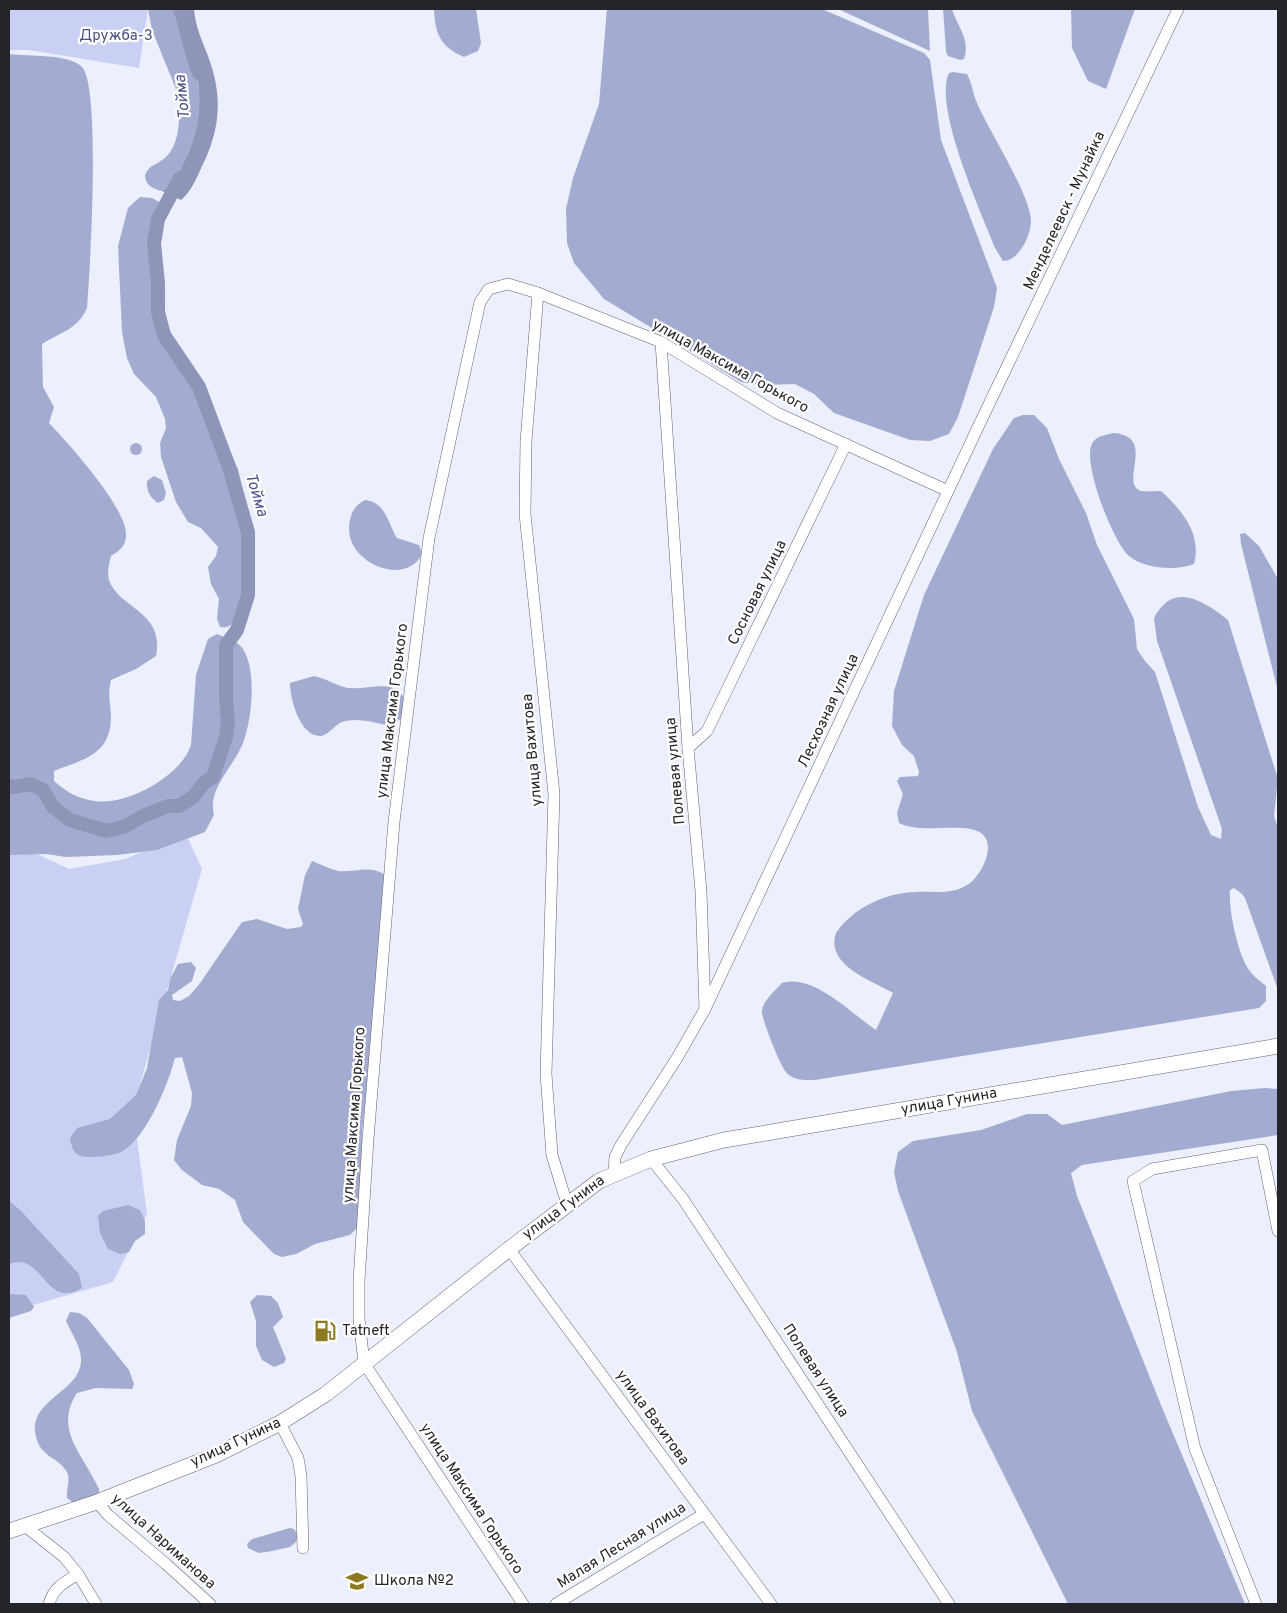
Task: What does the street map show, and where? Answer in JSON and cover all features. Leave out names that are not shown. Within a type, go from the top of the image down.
[{"type":"main road","name":"улица Гунина","points":[[9,1531],[97,1502],[216,1455],[280,1423],[326,1394],[567,1204],[614,1172],[651,1159],[758,1134],[1278,1046]]},
{"type":"street","name":"Менделеевск - Мунайка","points":[[979,425],[1178,9]]},
{"type":"street","name":"улица Максима Горького","points":[[523,1604],[364,1363],[359,1319],[359,1280],[368,1139],[394,822],[429,538],[482,297],[489,289],[503,284],[538,293],[661,342],[777,413],[948,491]]},
{"type":"street","name":"улица Вахитова","points":[[538,293],[526,441],[525,514],[554,794],[546,1074],[552,1155],[567,1204]]},
{"type":"street","name":"Полевая улица","points":[[661,342],[688,748],[701,891],[705,1010]]},
{"type":"street","name":"Лесхозная улица","points":[[705,1010],[979,425]]},
{"type":"street","name":"Сосновая улица","points":[[688,748],[707,731],[846,444]]},
{"type":"street","points":[[614,1172],[615,1157],[621,1145],[677,1058],[705,1010]]},
{"type":"street","points":[[1256,1604],[1195,1449],[1133,1181],[1152,1169],[1262,1150],[1278,1231]]},
{"type":"street","name":"Полевая улица","points":[[651,1159],[683,1198],[949,1604]]},
{"type":"street","name":"улица Вахитова","points":[[509,1249],[770,1604]]},
{"type":"street","points":[[280,1423],[298,1458],[301,1476],[303,1548]]},
{"type":"street","name":"улица Нариманова","points":[[97,1502],[108,1515],[210,1604]]},
{"type":"street","name":"Малая Лесная улица","points":[[556,1604],[704,1514]]},
{"type":"street","points":[[26,1526],[64,1557],[78,1574],[96,1604]]},
{"type":"street","points":[[50,1604],[52,1595],[59,1586],[78,1574]]},
{"type":"green space","name":"Дружба-3","points":[[9,9],[148,9],[139,68],[29,50],[9,50]]},
{"type":"green space","points":[[186,834],[202,869],[133,1108],[147,1214],[113,1282],[26,1307],[9,1307],[9,841],[69,869],[125,859]]},
{"type":"shaded area","points":[[148,9],[176,9],[191,48],[199,86],[197,125],[192,144],[177,176],[162,191],[150,186],[146,181],[145,175],[151,167],[166,157],[171,151],[177,136],[179,102],[178,94],[152,30]]},
{"type":"shaded area","points":[[176,9],[194,9],[197,27],[213,70],[218,109],[214,134],[205,160],[189,192],[181,200],[162,191],[177,176],[192,144],[197,125],[199,86],[191,48]]},
{"type":"shaded area","points":[[434,9],[476,9],[481,43],[478,51],[464,57],[450,49],[438,33]]},
{"type":"shaded area","points":[[607,9],[822,9],[924,53],[930,60],[941,140],[997,288],[994,307],[958,417],[949,434],[930,441],[910,440],[834,413],[814,394],[795,384],[760,385],[741,382],[604,299],[574,263],[567,243],[566,209],[573,178],[599,104]]},
{"type":"shaded area","points":[[838,9],[928,9],[930,51]]},
{"type":"shaded area","points":[[943,9],[952,9],[965,39],[966,52],[964,59],[960,60],[948,56],[946,52]]},
{"type":"shaded area","points":[[1071,9],[1135,9],[1106,89],[1088,81],[1072,48]]},
{"type":"shaded area","points":[[9,54],[68,59],[82,67],[88,82],[93,142],[93,181],[87,308],[84,315],[74,325],[42,344],[43,387],[54,407],[49,423],[96,477],[118,510],[124,524],[126,540],[121,548],[111,556],[108,571],[109,580],[114,590],[148,620],[154,629],[157,641],[156,656],[136,669],[111,680],[109,691],[111,718],[106,740],[100,748],[85,759],[54,771],[54,781],[83,799],[95,801],[122,799],[137,794],[165,778],[185,757],[191,745],[196,675],[208,639],[217,634],[238,644],[243,649],[250,670],[252,695],[249,721],[239,752],[222,778],[214,796],[214,815],[205,832],[157,850],[117,855],[66,857],[46,854],[9,855]]},
{"type":"shaded area","points":[[949,73],[967,74],[977,103],[1017,179],[1029,209],[1031,221],[1029,233],[1019,252],[1009,260],[1003,261],[995,248],[970,186],[953,134],[947,110],[946,89]]},
{"type":"shaded area","points":[[140,197],[152,198],[159,202],[161,206],[151,245],[165,306],[165,323],[182,362],[211,404],[220,431],[238,469],[248,510],[252,532],[252,568],[235,619],[227,627],[220,627],[217,619],[219,599],[211,584],[208,567],[216,556],[218,547],[201,528],[188,522],[176,502],[161,457],[160,443],[166,428],[165,419],[156,397],[134,374],[127,358],[122,332],[118,246],[128,208]]},
{"type":"shaded area","points":[[1023,415],[1034,415],[1047,428],[1059,459],[1086,513],[1097,545],[1134,619],[1137,649],[1155,672],[1198,807],[1211,835],[1221,839],[1222,829],[1157,641],[1154,618],[1170,600],[1179,597],[1199,601],[1228,620],[1278,779],[1274,816],[1278,828],[1278,990],[1245,898],[1234,888],[1230,890],[1231,908],[1241,954],[1251,972],[1266,986],[1266,1001],[1259,1008],[815,1080],[796,1078],[789,1075],[783,1068],[765,1023],[762,1011],[770,996],[782,983],[794,981],[806,984],[832,997],[876,1030],[893,993],[862,977],[843,963],[837,954],[834,944],[836,933],[851,916],[861,909],[892,895],[915,892],[942,892],[961,888],[977,876],[985,861],[988,845],[986,838],[981,833],[964,828],[919,828],[899,823],[897,813],[903,794],[897,781],[900,777],[918,776],[919,772],[914,756],[902,745],[892,726],[894,691],[924,595],[993,449],[1014,418]]},
{"type":"shaded area","points":[[1113,433],[1126,436],[1133,442],[1136,451],[1133,479],[1135,486],[1141,491],[1161,491],[1176,506],[1188,523],[1195,543],[1194,564],[1178,568],[1151,566],[1135,560],[1122,548],[1100,500],[1091,465],[1090,451],[1093,442],[1099,437]]},
{"type":"shaded area","points":[[134,443],[138,443],[142,449],[138,455],[134,455],[130,451],[130,447]]},
{"type":"shaded area","points":[[154,476],[162,480],[166,493],[164,500],[158,503],[151,496],[147,488],[147,481]]},
{"type":"shaded area","points":[[365,500],[378,505],[382,509],[397,538],[419,545],[422,554],[414,564],[402,569],[376,566],[364,558],[355,548],[350,535],[350,520],[355,508]]},
{"type":"shaded area","points":[[1245,533],[1259,546],[1278,579],[1278,691],[1241,544],[1240,534]]},
{"type":"shaded area","points":[[314,676],[340,686],[360,688],[385,686],[399,691],[404,698],[402,718],[390,726],[365,721],[346,721],[338,724],[324,735],[314,735],[307,730],[298,716],[294,707],[290,683]]},
{"type":"shaded area","points":[[312,861],[338,871],[374,870],[385,875],[387,884],[362,1132],[360,1225],[350,1235],[315,1244],[296,1254],[282,1257],[274,1254],[243,1222],[235,1200],[219,1189],[202,1185],[182,1170],[174,1160],[177,1140],[191,1106],[192,1093],[182,1057],[175,1058],[162,1095],[148,1122],[132,1144],[123,1151],[106,1156],[84,1157],[75,1152],[70,1138],[77,1128],[110,1119],[136,1095],[147,1068],[159,1000],[168,990],[170,979],[178,964],[191,962],[196,968],[192,981],[172,995],[173,1000],[180,1001],[189,996],[198,986],[242,922],[257,919],[287,929],[301,927],[303,924],[298,909],[305,875]]},
{"type":"shaded area","points":[[1265,1088],[1278,1089],[1278,1135],[1082,1165],[1071,1173],[1077,1196],[1163,1410],[1245,1604],[1068,1604],[972,1411],[957,1352],[898,1191],[894,1172],[898,1152],[913,1141],[981,1130],[1027,1114],[1047,1114],[1062,1125],[1231,1091]]},
{"type":"shaded area","points":[[9,1201],[20,1210],[79,1274],[82,1288],[70,1293],[60,1292],[52,1287],[30,1265],[20,1262],[9,1264]]},
{"type":"shaded area","points":[[128,1205],[140,1210],[145,1221],[145,1234],[135,1241],[129,1252],[120,1254],[108,1249],[100,1233],[98,1216],[103,1211]]},
{"type":"shaded area","points":[[9,1294],[26,1295],[34,1307],[31,1311],[9,1318]]},
{"type":"shaded area","points":[[257,1295],[271,1296],[278,1303],[283,1317],[273,1327],[286,1359],[284,1363],[274,1367],[262,1360],[256,1346],[256,1321],[250,1302]]},
{"type":"shaded area","points":[[70,1312],[79,1313],[87,1318],[129,1370],[134,1384],[132,1389],[96,1388],[77,1393],[70,1406],[69,1431],[73,1442],[99,1489],[99,1494],[75,1504],[67,1498],[69,1478],[67,1472],[40,1447],[35,1431],[36,1420],[41,1410],[74,1380],[79,1371],[80,1351],[66,1321]]},
{"type":"shaded area","points":[[290,1528],[294,1529],[298,1535],[296,1542],[290,1547],[259,1553],[248,1548],[247,1544],[252,1539]]},
{"type":"waterway","name":"Тойма","points":[[180,9],[199,73]]},
{"type":"waterway","name":"Тойма","points":[[9,786],[15,787],[30,784],[43,790],[53,807],[70,820],[106,831],[124,827],[143,816],[168,806],[179,806],[193,797],[205,782],[213,777],[226,737],[228,722],[226,645],[237,630],[248,595],[248,532],[229,467],[199,387],[164,335],[158,312],[158,283],[154,244],[158,219],[180,178]]},
{"type":"place","name":"Tatneft","points":[[325,1331]]},
{"type":"place","name":"Школа №2","points":[[357,1581]]}]
